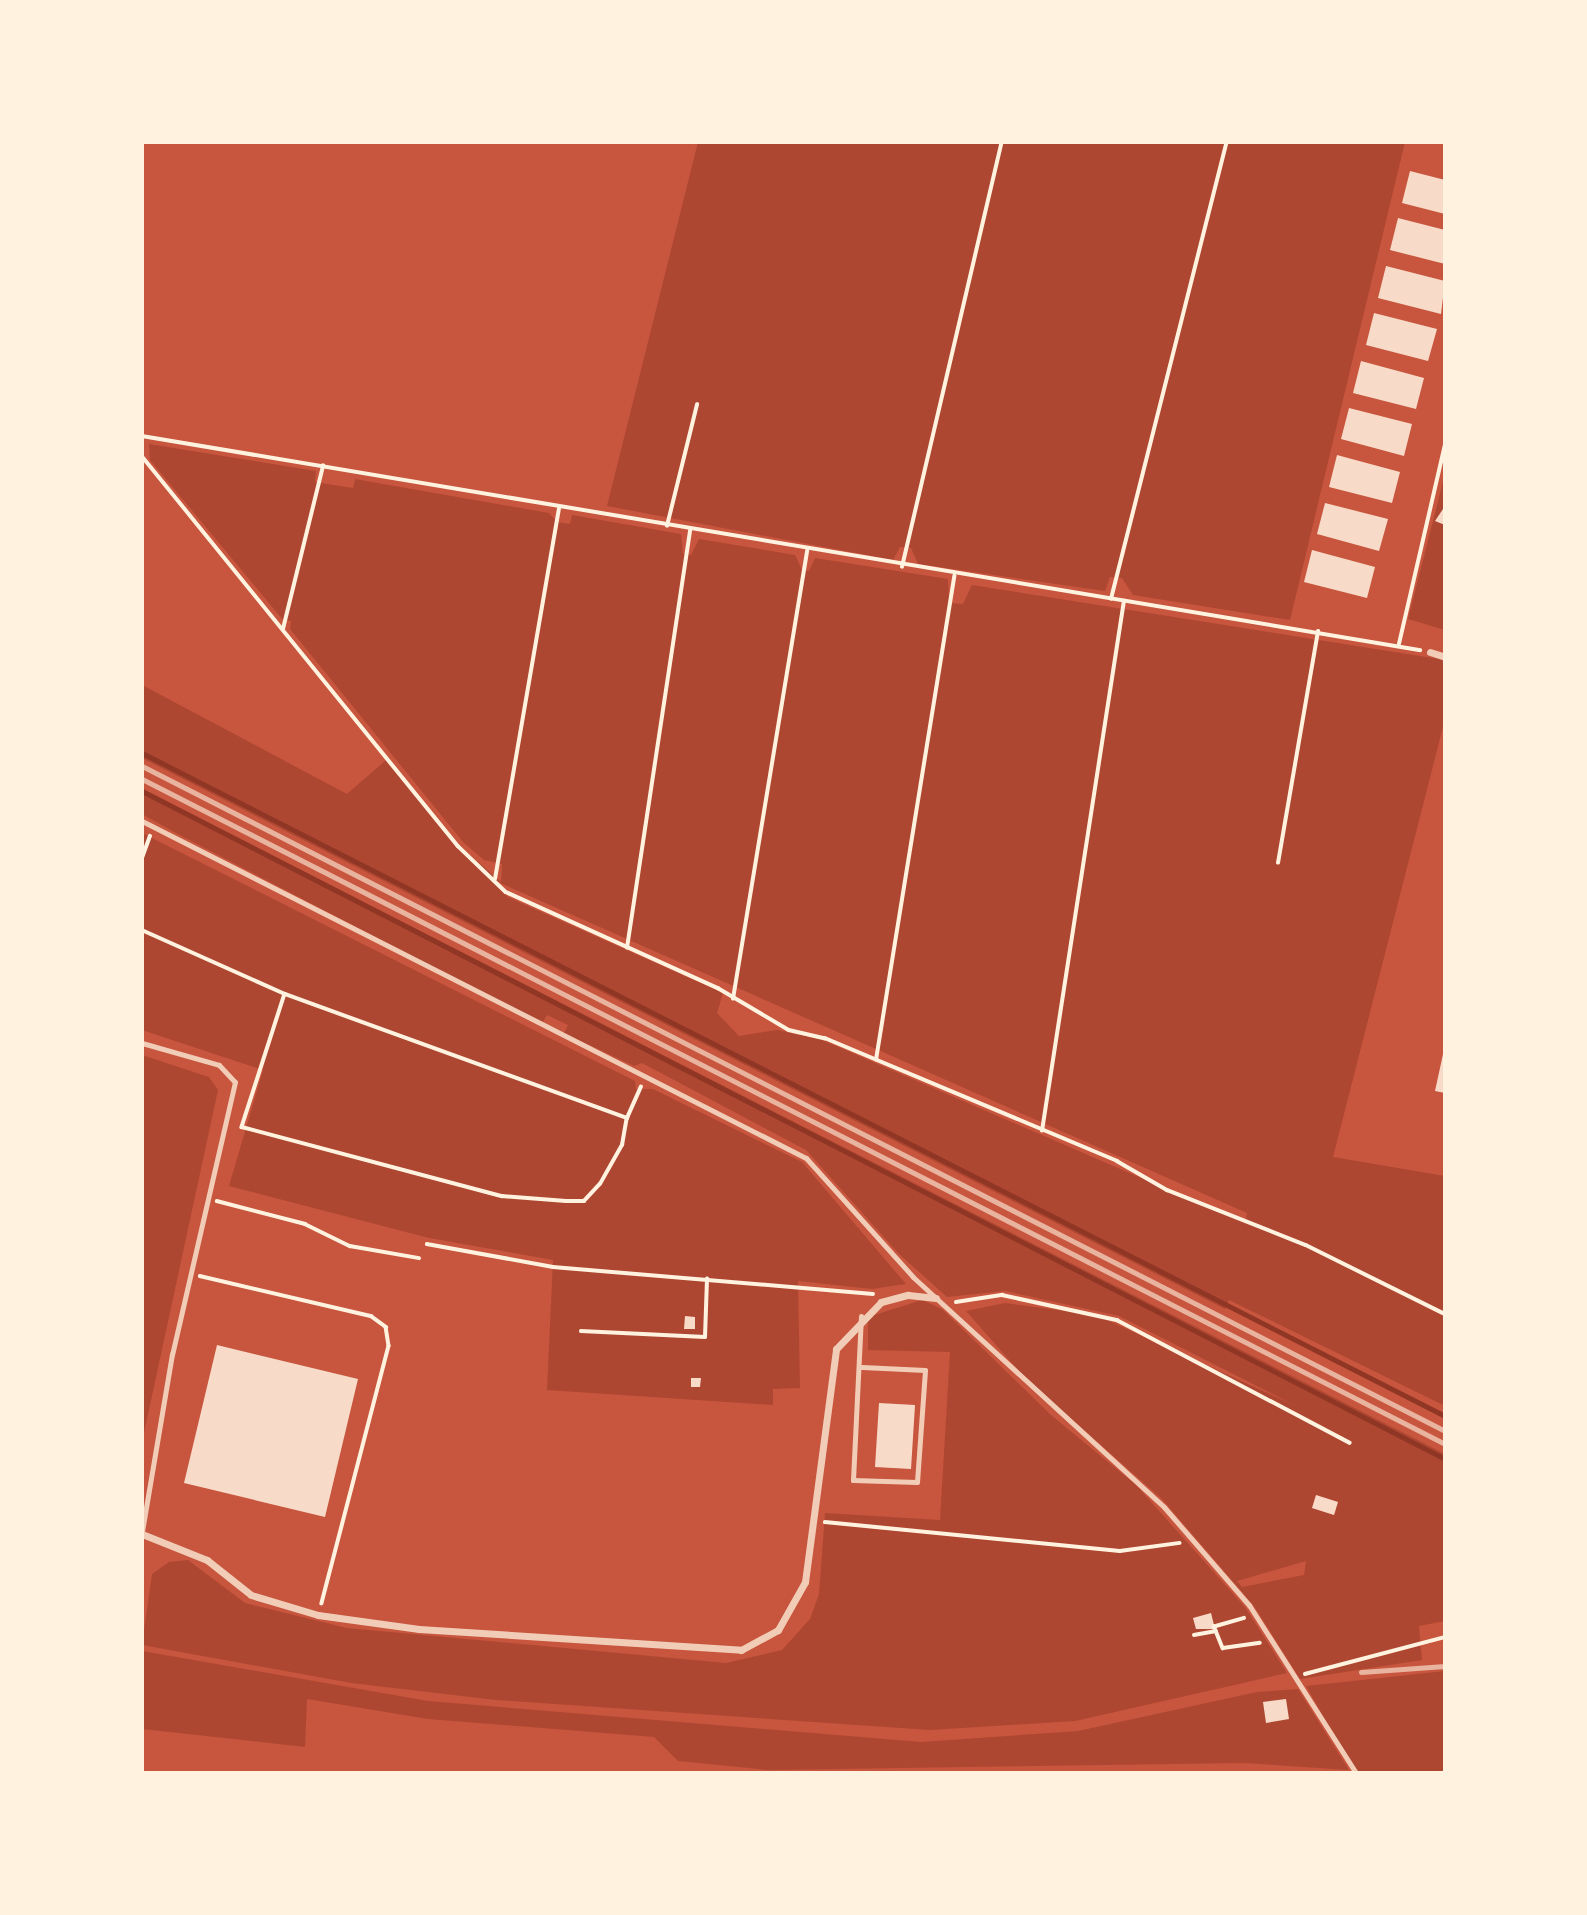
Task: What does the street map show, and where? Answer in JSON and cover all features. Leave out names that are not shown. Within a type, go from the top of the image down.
[{"type":"street","points":[[1430,652],[1445,657]]},
{"type":"street","points":[[142,1533],[207,1560],[251,1595],[318,1615],[432,1630],[741,1650],[778,1630],[798,1603],[813,1518],[833,1356],[861,1316],[900,1296],[936,1298]]},
{"type":"lane","points":[[142,821],[806,1158],[936,1298],[1191,1538],[1253,1611],[1356,1773]]},
{"type":"lane","points":[[142,1042],[219,1065],[234,1082],[189,1273],[142,1533]]},
{"type":"lane","points":[[861,1316],[862,1367],[853,1480],[917,1482],[925,1370],[862,1367]]},
{"type":"path","points":[[902,567],[1002,142]]},
{"type":"path","points":[[1111,599],[1227,142]]},
{"type":"path","points":[[667,526],[697,405]]},
{"type":"path","points":[[143,438],[954,576],[1318,631],[1430,652]]},
{"type":"path","points":[[1398,644],[1445,445]]},
{"type":"path","points":[[142,456],[458,846],[495,879],[536,908],[733,999],[789,1030],[876,1060],[1306,1245],[1445,1314]]},
{"type":"path","points":[[283,629],[323,467]]},
{"type":"path","points":[[495,879],[559,507]]},
{"type":"path","points":[[627,948],[690,530]]},
{"type":"path","points":[[733,999],[807,551]]},
{"type":"path","points":[[876,1060],[954,576]]},
{"type":"path","points":[[1042,1131],[1124,601]]},
{"type":"path","points":[[1278,863],[1318,631]]},
{"type":"path","points":[[142,858],[155,828]]},
{"type":"path","points":[[142,930],[285,994],[627,1118]]},
{"type":"path","points":[[285,994],[242,1127],[502,1196],[584,1201],[600,1184],[622,1145],[627,1118],[646,1078]]},
{"type":"path","points":[[208,1199],[305,1224],[350,1246],[419,1258]]},
{"type":"path","points":[[426,1244],[553,1267],[900,1296]]},
{"type":"path","points":[[189,1273],[371,1316],[386,1327],[389,1346],[318,1615]]},
{"type":"path","points":[[581,1331],[705,1337],[706,1279]]},
{"type":"path","points":[[943,1304],[1002,1295],[1117,1320],[1350,1443]]},
{"type":"path","points":[[813,1518],[842,1527],[1120,1551],[1191,1538]]},
{"type":"path","points":[[1194,1635],[1253,1611]]},
{"type":"path","points":[[1215,1627],[1223,1648],[1272,1640]]},
{"type":"path","points":[[1295,1676],[1445,1637]]},
{"type":"shaded area","points":[[698,142],[1405,142],[1290,620],[1133,595],[1122,578],[1110,577],[1105,591],[918,564],[911,548],[900,547],[893,560],[607,506]]},
{"type":"shaded area","points":[[149,444],[316,471],[315,482],[353,488],[355,479],[549,513],[557,522],[570,524],[572,515],[681,534],[683,554],[691,555],[699,539],[795,555],[802,570],[809,571],[815,558],[948,579],[949,603],[963,604],[972,585],[1445,660],[1445,719],[1333,1157],[1445,1176],[1445,1406],[1229,1300],[1225,1309],[142,758],[142,685],[347,794],[386,760],[446,834],[501,882],[502,864],[484,860],[463,842],[290,629],[291,621],[283,620],[150,460]],"holes":[[[489,878],[1247,1213],[1245,1223],[820,1039],[777,1030],[739,1036],[717,1013],[723,993],[508,897]]]},
{"type":"shaded area","points":[[1445,474],[1445,630],[1408,619]]},
{"type":"shaded area","points":[[142,789],[1445,1454],[1445,1621],[1419,1626],[1422,1660],[1300,1679],[1254,1606],[1162,1499],[1025,1378],[966,1311],[1005,1303],[1096,1315],[1296,1406],[1119,1316],[1005,1291],[947,1297],[899,1254],[806,1150],[642,1063],[634,1066],[564,1033],[568,1025],[547,1015],[543,1022],[496,1000],[142,814]],"holes":[[[1316,1495],[1338,1502],[1334,1515],[1312,1508]],[[1306,1561],[1304,1575],[1242,1587],[1237,1581]]]},
{"type":"shaded area","points":[[142,833],[635,1081],[636,1089],[653,1089],[802,1162],[906,1284],[872,1289],[798,1281],[800,1388],[773,1389],[773,1405],[547,1390],[553,1260],[429,1238],[229,1186],[263,1070],[142,1030]]},
{"type":"shaded area","points":[[142,1055],[209,1077],[218,1090],[142,1442]]},
{"type":"shaded area","points":[[922,1300],[942,1309],[1051,1415],[1136,1485],[1245,1607],[1287,1673],[1075,1721],[930,1730],[496,1700],[351,1683],[142,1645],[152,1574],[169,1562],[188,1560],[245,1603],[347,1628],[726,1663],[782,1650],[810,1619],[819,1594],[825,1513],[940,1520],[950,1352],[868,1350],[868,1317]]},
{"type":"shaded area","points":[[142,1651],[428,1701],[921,1742],[1078,1731],[1257,1692],[1298,1689],[1349,1770],[1245,1763],[768,1770],[678,1761],[654,1737],[428,1719],[307,1699],[305,1747],[142,1729]]},
{"type":"shaded area","points":[[1445,1671],[1445,1773],[1355,1773],[1306,1686]]},
{"type":"building","points":[[1410,171],[1445,180],[1445,214],[1402,203]]},
{"type":"building","points":[[1398,218],[1445,230],[1445,264],[1390,250]]},
{"type":"building","points":[[1386,266],[1445,281],[1441,314],[1378,298]]},
{"type":"building","points":[[1374,313],[1437,329],[1428,361],[1366,345]]},
{"type":"building","points":[[1361,361],[1424,378],[1416,409],[1353,393]]},
{"type":"building","points":[[1349,408],[1412,424],[1404,456],[1341,439]]},
{"type":"building","points":[[1337,455],[1400,472],[1392,503],[1329,487]]},
{"type":"building","points":[[1325,503],[1388,519],[1379,551],[1317,534]]},
{"type":"building","points":[[1445,506],[1445,525],[1435,521]]},
{"type":"building","points":[[1312,550],[1375,567],[1367,598],[1304,582]]},
{"type":"building","points":[[1445,1045],[1445,1093],[1435,1091]]},
{"type":"building","points":[[685,1316],[695,1317],[695,1329],[684,1329]]},
{"type":"building","points":[[217,1345],[358,1379],[325,1517],[184,1483]]},
{"type":"building","points":[[691,1378],[701,1378],[700,1387],[691,1387]]},
{"type":"building","points":[[879,1403],[915,1405],[911,1469],[875,1467]]},
{"type":"building","points":[[1316,1495],[1338,1502],[1334,1515],[1312,1508]]},
{"type":"building","points":[[1211,1613],[1215,1629],[1196,1629],[1193,1618]]},
{"type":"building","points":[[1286,1699],[1289,1719],[1266,1723],[1263,1702]]},
{"type":"waterway","points":[[142,753],[1445,1416]]},
{"type":"waterway","points":[[142,791],[1445,1459]]},
{"type":"railway","points":[[142,766],[1445,1431]]},
{"type":"railway","points":[[142,779],[1445,1444]]},
{"type":"railway","points":[[1361,1672],[1445,1666]]}]
